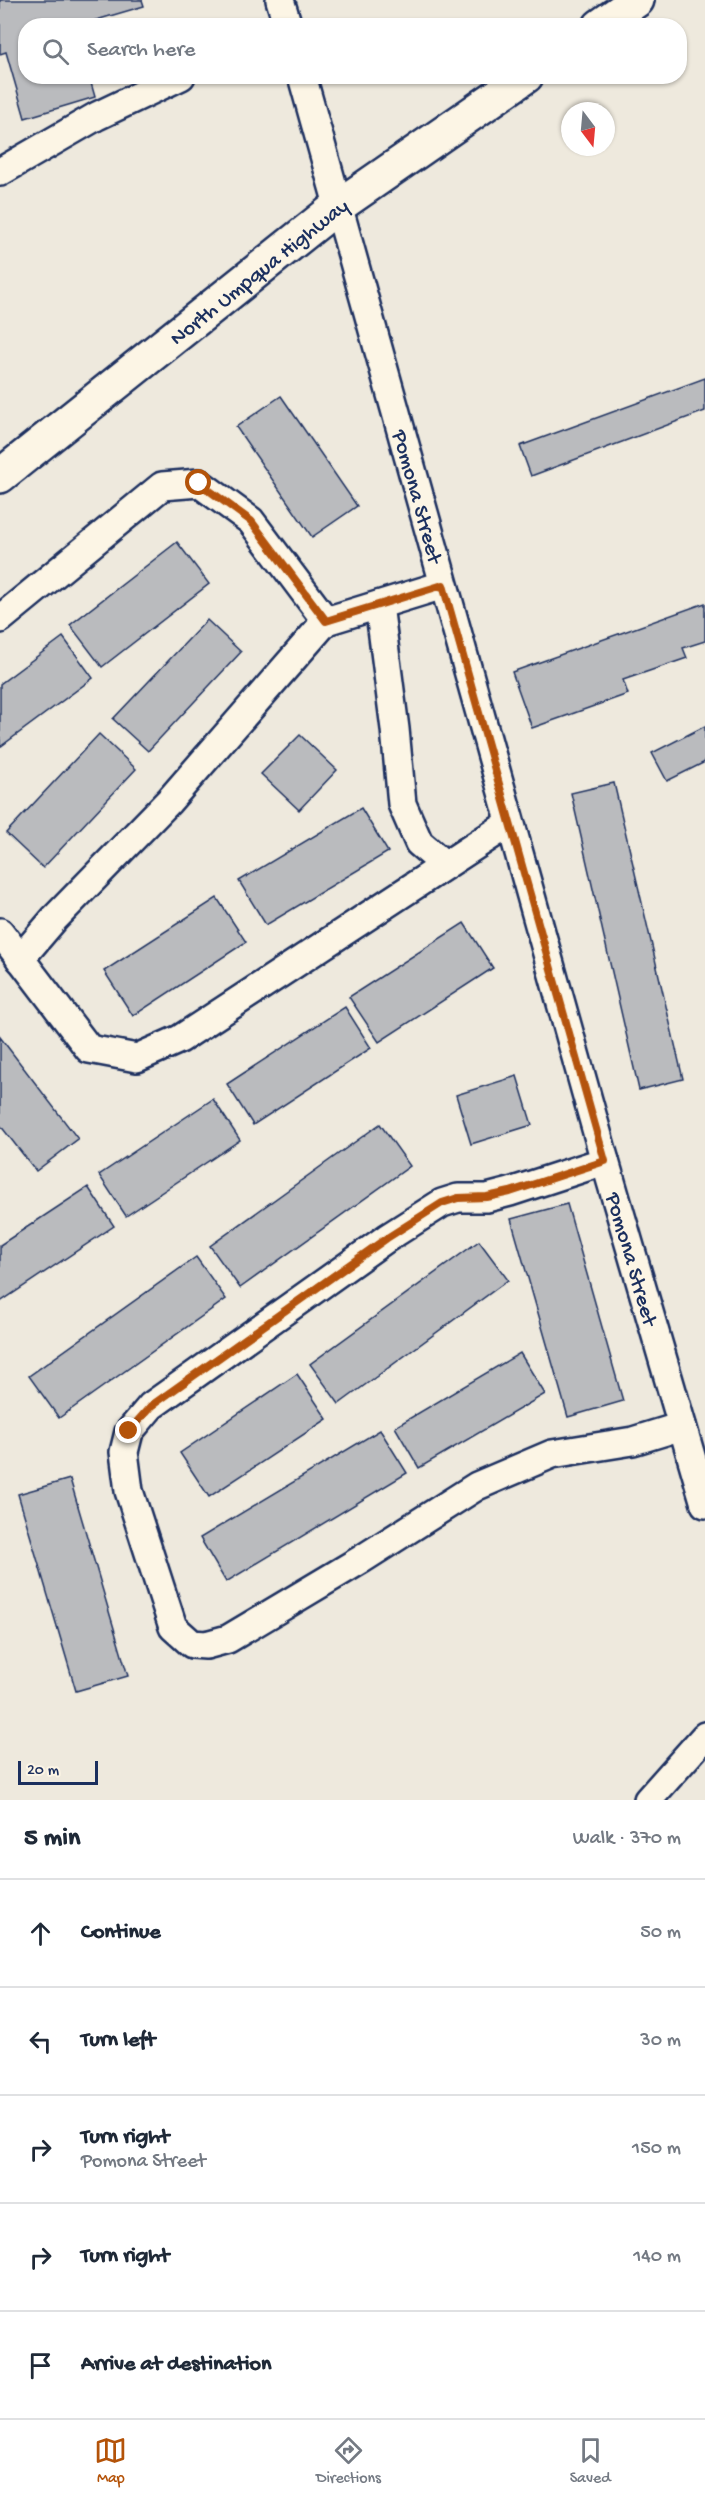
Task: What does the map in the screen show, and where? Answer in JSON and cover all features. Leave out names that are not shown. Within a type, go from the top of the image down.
[{"type":"main road","points":[[611,18],[637,0]]},
{"type":"main road","name":"North Umpqua Highway","points":[[0,477],[337,207],[514,84]]},
{"type":"street","points":[[280,0],[286,18]]},
{"type":"street","points":[[0,172],[97,116],[164,84]]},
{"type":"street","name":"Pomona Street","points":[[304,84],[605,1161],[705,1504]]},
{"type":"street","points":[[0,619],[162,486],[199,483],[251,521],[326,621]]},
{"type":"street","points":[[20,959],[55,918],[169,801],[326,621],[443,585]]},
{"type":"street","points":[[378,605],[395,729],[402,804],[419,843],[445,865]]},
{"type":"street","points":[[0,932],[89,1049],[137,1058],[180,1039],[510,823]]},
{"type":"street","points":[[605,1161],[510,1192],[487,1197],[458,1198],[442,1203],[387,1238],[151,1406],[129,1431],[124,1452],[129,1491],[173,1627],[192,1644],[206,1645],[228,1639],[362,1559],[477,1486],[552,1454],[633,1441],[682,1426]]},
{"type":"street","points":[[648,1800],[705,1736]]},
{"type":"building","points":[[0,0],[142,0],[144,6],[103,18],[18,18],[18,84],[91,84],[95,97],[25,118],[6,52],[0,54]]},
{"type":"building","points":[[705,378],[705,411],[531,476],[520,446]]},
{"type":"building","points":[[281,396],[357,506],[312,537],[236,427]]},
{"type":"building","points":[[177,542],[209,584],[102,667],[70,625]]},
{"type":"building","points":[[705,603],[705,641],[683,648],[687,658],[623,680],[628,694],[532,728],[512,672]]},
{"type":"building","points":[[207,620],[241,652],[148,751],[113,719]]},
{"type":"building","points":[[63,637],[93,678],[0,747],[0,684]]},
{"type":"building","points":[[705,726],[705,762],[667,781],[652,753]]},
{"type":"building","points":[[99,734],[136,769],[43,868],[6,833]]},
{"type":"building","points":[[300,735],[337,770],[299,810],[261,774]]},
{"type":"building","points":[[614,783],[683,1079],[639,1090],[571,793]]},
{"type":"building","points":[[361,808],[388,852],[266,925],[239,881]]},
{"type":"building","points":[[217,898],[246,942],[133,1016],[104,971]]},
{"type":"building","points":[[464,923],[493,968],[379,1042],[349,997]]},
{"type":"building","points":[[345,1007],[371,1048],[253,1125],[227,1084]]},
{"type":"building","points":[[0,1037],[78,1139],[36,1171],[0,1125]]},
{"type":"building","points":[[517,1076],[532,1125],[471,1144],[456,1095]]},
{"type":"building","points":[[213,1099],[240,1140],[126,1216],[99,1175]]},
{"type":"building","points":[[380,1124],[410,1166],[240,1288],[210,1246]]},
{"type":"building","points":[[88,1187],[114,1226],[0,1302],[0,1245]]},
{"type":"building","points":[[567,1204],[623,1401],[568,1417],[511,1219]]},
{"type":"building","points":[[479,1241],[508,1280],[339,1404],[310,1364]]},
{"type":"building","points":[[196,1257],[226,1299],[59,1418],[29,1376]]},
{"type":"building","points":[[520,1353],[545,1394],[419,1468],[395,1427]]},
{"type":"building","points":[[297,1374],[327,1419],[209,1497],[180,1453]]},
{"type":"building","points":[[380,1430],[407,1473],[226,1582],[200,1538]]},
{"type":"building","points":[[70,1479],[128,1676],[76,1691],[18,1494]]},
{"type":"route","points":[[129,1431],[151,1406],[387,1238],[442,1203],[458,1198],[487,1197],[510,1192],[605,1161],[443,585],[326,621],[251,521],[199,483]]}]
